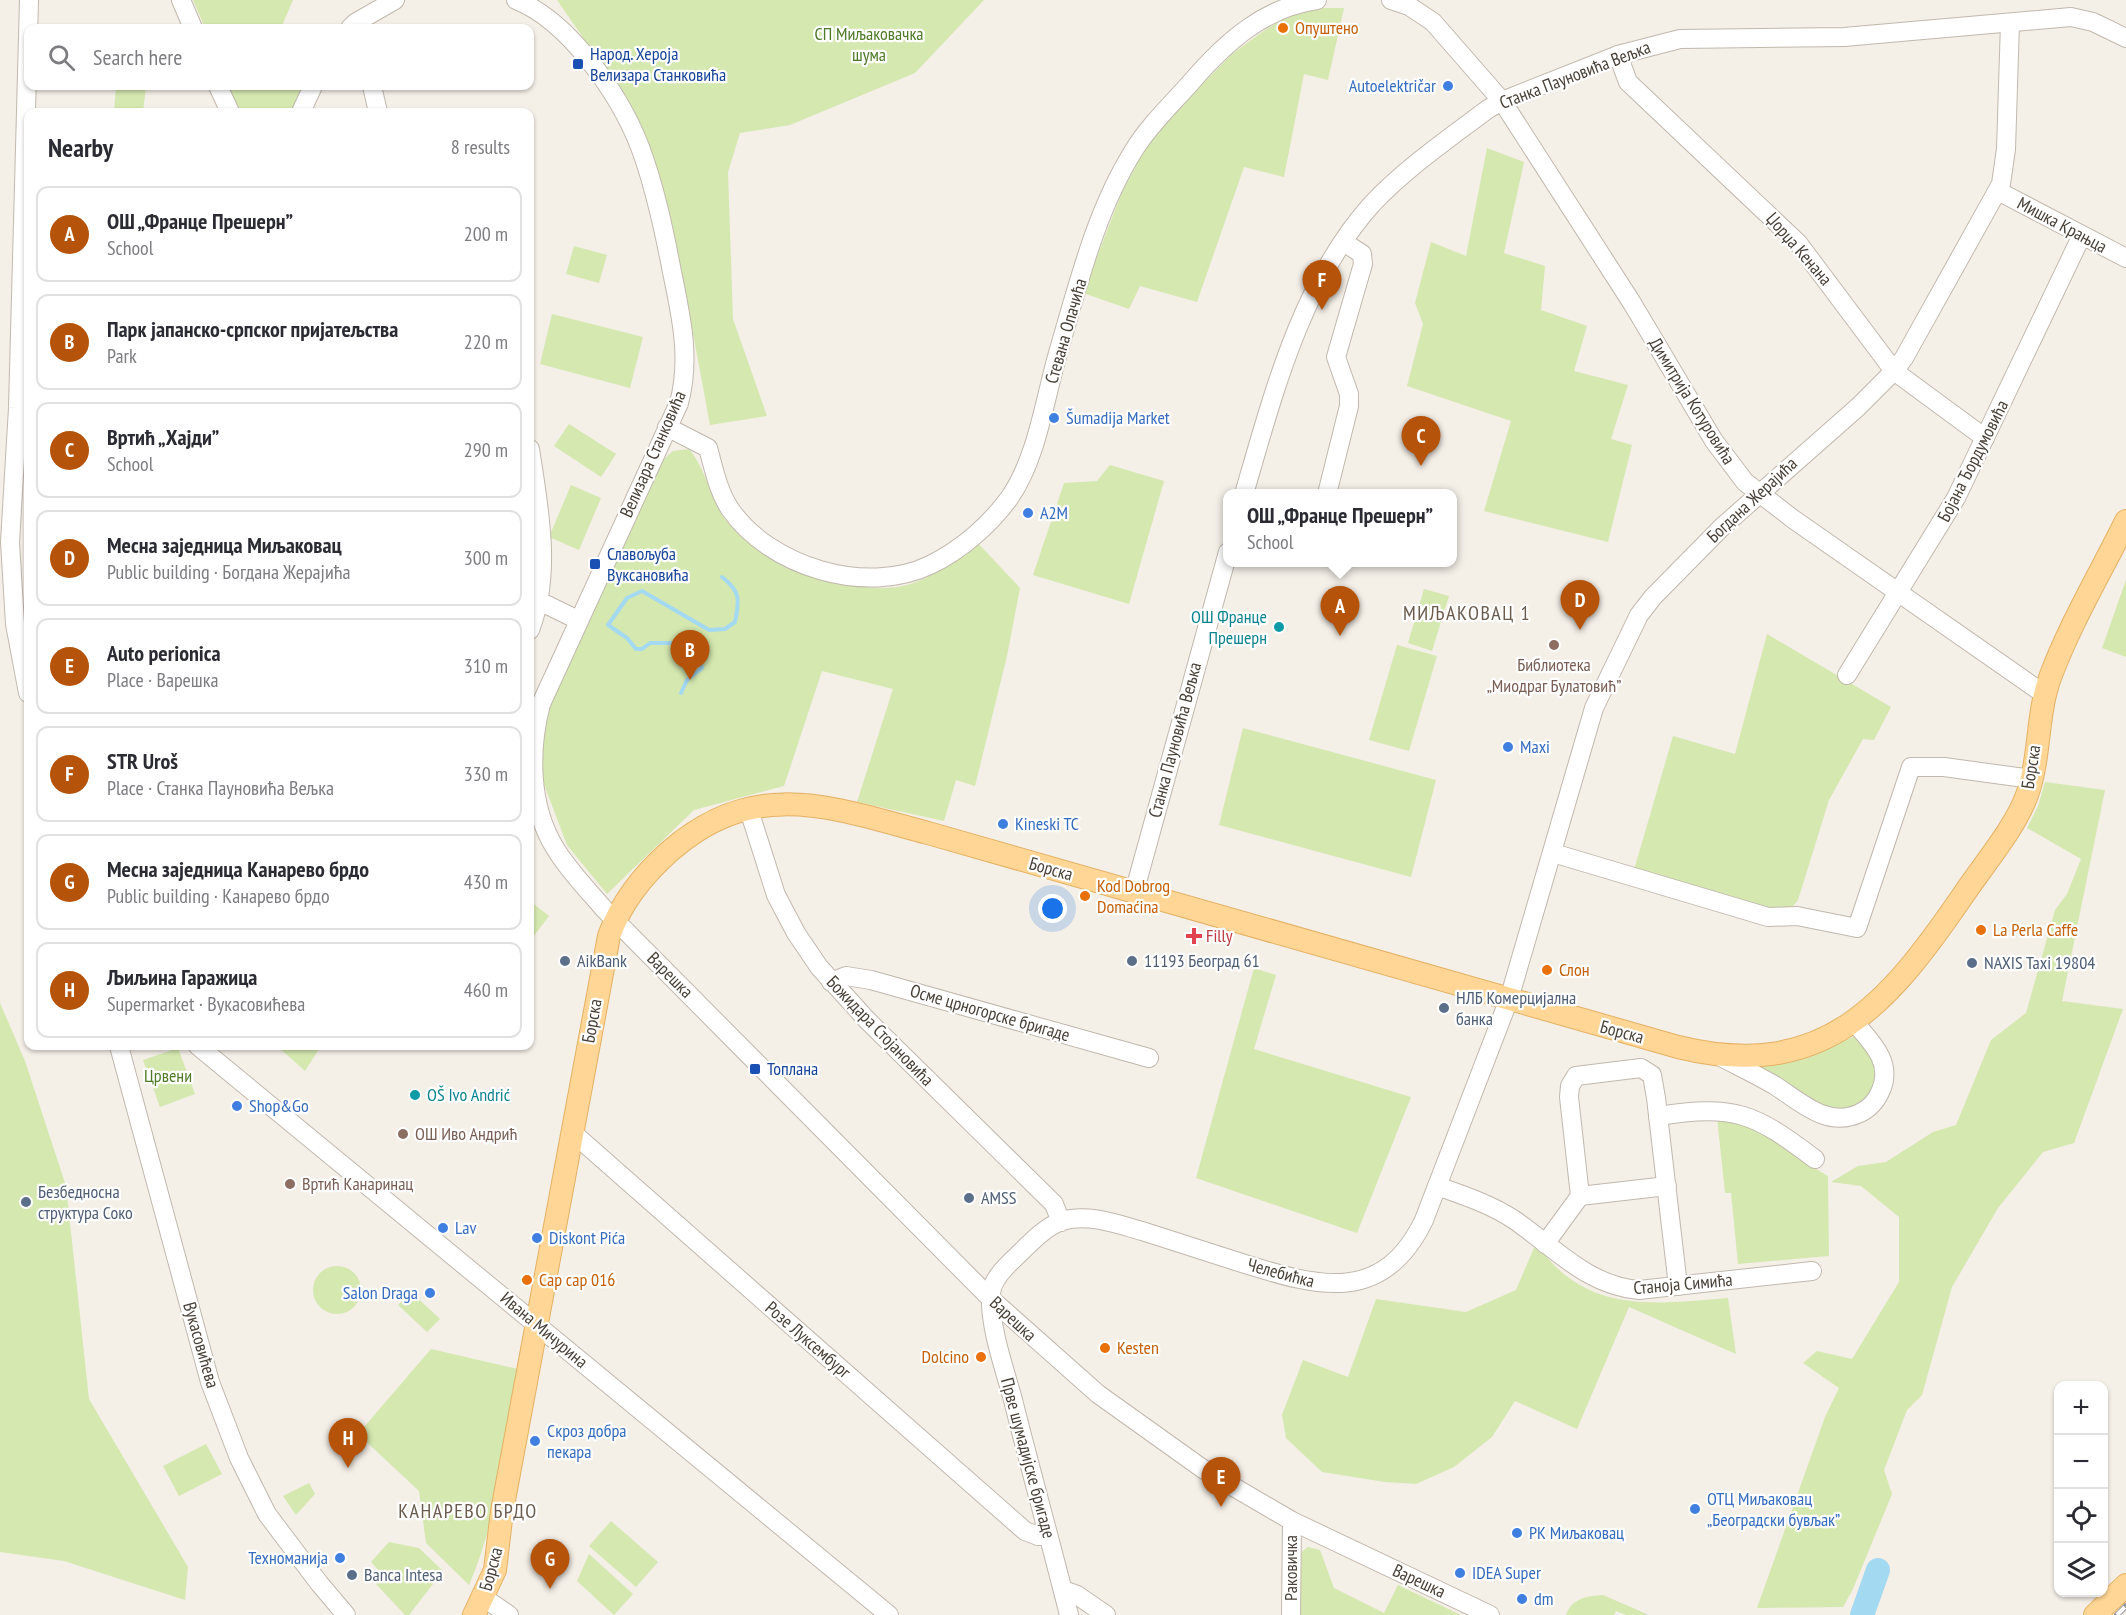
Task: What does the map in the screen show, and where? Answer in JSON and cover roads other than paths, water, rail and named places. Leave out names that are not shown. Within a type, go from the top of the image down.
[{"type":"main road","name":"Борска","points":[[479,1606],[495,1570],[501,1511],[538,1326],[597,991],[615,920],[645,877],[688,836],[723,816],[748,807],[773,804],[820,806],[928,833],[1678,1047],[1715,1054],[1749,1056],[1791,1050],[1820,1041],[1855,1023],[1886,995],[1925,948],[2020,811],[2032,779],[2044,694],[2063,648],[2126,521]]},
{"type":"main road","points":[[2095,1615],[2126,1585]]},
{"type":"street","points":[[30,0],[30,24]]},
{"type":"street","points":[[181,0],[191,24]]},
{"type":"street","points":[[359,24],[395,0]]},
{"type":"street","name":"Велизара Станковића","points":[[516,0],[549,17],[572,39],[594,67],[632,131],[647,171],[665,237],[684,334],[683,387],[541,704],[534,736],[535,784],[546,830],[553,846],[576,877],[615,920]]},
{"type":"street","points":[[539,0],[549,17]]},
{"type":"street","name":"Стевана Опачића","points":[[667,427],[703,443],[708,448],[723,497],[730,510],[756,538],[770,549],[799,563],[831,572],[886,576],[921,568],[955,551],[997,515],[1024,472],[1099,223],[1119,176],[1135,149],[1171,103],[1228,42],[1275,13],[1294,5],[1317,0]]},
{"type":"street","points":[[1391,0],[1409,6],[1433,22],[1502,101]]},
{"type":"street","name":"Станка Пауновића Вељка","points":[[1246,489],[1292,340],[1328,267],[1367,210],[1394,183],[1470,123],[1502,101],[1618,55],[1680,39],[1844,37],[2077,17],[2126,38]]},
{"type":"street","name":"Богдана Жерајића","points":[[1509,999],[1594,708],[1639,615],[1666,583],[1758,493],[1858,407],[1894,371],[1998,191],[2006,149],[2010,23]]},
{"type":"street","name":"Џорџа Кенана","points":[[1618,55],[1628,82],[1798,243],[1894,371],[1985,438]]},
{"type":"street","points":[[28,90],[28,108]]},
{"type":"street","points":[[220,90],[228,108]]},
{"type":"street","points":[[303,108],[311,90]]},
{"type":"street","points":[[373,90],[377,108]]},
{"type":"street","name":"Димитрија Котуровића","points":[[1502,101],[1632,303],[1714,441],[1739,474],[1758,493],[2044,694]]},
{"type":"street","name":"Мишка Крањца","points":[[1998,191],[2081,237],[2126,258]]},
{"type":"street","name":"Бојана Ђордумовића","points":[[1847,675],[1942,524],[2081,237]]},
{"type":"street","points":[[1328,489],[1349,406],[1349,394],[1336,357],[1363,264],[1362,254],[1345,243]]},
{"type":"street","points":[[24,338],[23,394],[11,501],[11,574],[24,672]]},
{"type":"street","points":[[534,487],[542,564],[539,601],[534,617]]},
{"type":"street","name":"Станка Пауновића Вељка","points":[[1134,893],[1223,567]]},
{"type":"street","points":[[539,601],[578,620]]},
{"type":"street","points":[[1553,853],[1768,917],[1797,916],[1857,928],[1911,767],[1944,767],[2032,779]]},
{"type":"street","name":"Божидара Стојановића","points":[[748,807],[767,870],[785,914],[831,982],[1054,1204],[1061,1222]]},
{"type":"street","name":"Варешка","points":[[615,920],[804,1107],[991,1299],[1098,1394],[1149,1433],[1226,1483],[1292,1521],[1490,1615]]},
{"type":"street","name":"Осме црногорске бригаде","points":[[831,982],[846,976],[871,980],[1149,1058]]},
{"type":"street","name":"Челебићка","points":[[1061,1222],[1096,1220],[1116,1223],[1291,1278],[1317,1283],[1338,1284],[1372,1276],[1398,1259],[1416,1236],[1509,999]]},
{"type":"street","points":[[1715,1054],[1774,1085],[1823,1116],[1843,1118],[1867,1109],[1879,1095],[1885,1080],[1882,1058],[1855,1023]]},
{"type":"street","name":"Вукасовићева","points":[[120,1050],[210,1382],[254,1489],[292,1549],[346,1615]]},
{"type":"street","name":"Ивана Мичурина","points":[[203,1050],[889,1615]]},
{"type":"street","name":"Борска","points":[[1580,1196],[1569,1097],[1572,1080],[1576,1076],[1633,1069],[1646,1070],[1652,1075],[1678,1286]]},
{"type":"street","points":[[1658,1116],[1703,1110],[1733,1113],[1769,1126],[1815,1159]]},
{"type":"street","name":"Розе Луксембург","points":[[573,1133],[1025,1532],[1048,1536]]},
{"type":"street","name":"Станоја Симића","points":[[1437,1186],[1502,1212],[1588,1274],[1618,1287],[1639,1290],[1812,1271]]},
{"type":"street","points":[[1545,1244],[1580,1196],[1666,1186]]},
{"type":"street","points":[[991,1299],[993,1287],[1001,1273],[1043,1232],[1061,1222]]},
{"type":"street","name":"Прве шумадијске бригаде","points":[[991,1299],[1002,1361],[1069,1615]]},
{"type":"street","points":[[1002,1361],[1015,1341],[1033,1337]]},
{"type":"street","name":"Раковичка","points":[[1292,1521],[1292,1615]]},
{"type":"street","points":[[1063,1590],[1077,1594],[1106,1615]]},
{"type":"street","points":[[479,1606],[509,1615]]},
{"type":"waterway","points":[[681,693],[687,680],[702,668],[698,651],[677,643],[650,643],[642,649],[636,649],[627,638],[608,625],[627,598],[642,591],[709,630],[725,629],[735,622],[738,601],[735,591],[722,577]]},
{"type":"waterway","points":[[1862,1615],[1878,1570]]},
{"type":"railway","points":[[2117,1615],[2126,1606]]},
{"type":"place","name":"Опуштено","points":[[1283,28]]},
{"type":"place","name":"Народ. Хероја Велизара Станковића","points":[[578,64]]},
{"type":"place","name":"Autoelektričar","points":[[1448,86]]},
{"type":"place","name":"STR Uroš","points":[[1322,310]]},
{"type":"place","name":"Šumadija Market","points":[[1054,418]]},
{"type":"place","name":"Вртић „Хајди”","points":[[1421,466]]},
{"type":"place","name":"A2M","points":[[1028,513]]},
{"type":"place","name":"Славољуба Вуксановића","points":[[595,564]]},
{"type":"place","name":"ОШ Франце Прешерн","points":[[1279,627]]},
{"type":"place","name":"Месна заједница Миљаковац","points":[[1580,630]]},
{"type":"place","name":"ОШ „Франце Прешерн”","points":[[1340,636]]},
{"type":"place","name":"Библиотека „Миодраг Булатовић”","points":[[1554,645]]},
{"type":"place","name":"Парк јапанско-српског пријатељства","points":[[690,680]]},
{"type":"place","name":"Maxi","points":[[1508,747]]},
{"type":"place","name":"Kineski TC","points":[[1003,824]]},
{"type":"place","name":"Kod Dobrog Domaćina","points":[[1085,896]]},
{"type":"place","name":"La Perla Caffe","points":[[1981,930]]},
{"type":"place","name":"Filly","points":[[1194,936]]},
{"type":"place","name":"AikBank","points":[[565,961]]},
{"type":"place","name":"11193 Београд 61","points":[[1132,961]]},
{"type":"place","name":"NAXIS Taxi 19804","points":[[1972,963]]},
{"type":"place","name":"Слон","points":[[1547,970]]},
{"type":"place","name":"НЛБ Комерцијална банка","points":[[1444,1008]]},
{"type":"place","name":"Топлана","points":[[755,1069]]},
{"type":"place","name":"OŠ Ivo Andrić","points":[[415,1095]]},
{"type":"place","name":"Shop&Go","points":[[237,1106]]},
{"type":"place","name":"ОШ Иво Андрић","points":[[403,1134]]},
{"type":"place","name":"Вртић Канаринац","points":[[290,1184]]},
{"type":"place","name":"AMSS","points":[[969,1198]]},
{"type":"place","name":"Безбедносна структура Соко","points":[[26,1202]]},
{"type":"place","name":"Lav","points":[[443,1228]]},
{"type":"place","name":"Diskont Pića","points":[[537,1238]]},
{"type":"place","name":"Cap cap 016","points":[[527,1280]]},
{"type":"place","name":"Salon Draga","points":[[430,1293]]},
{"type":"place","name":"Kesten","points":[[1105,1348]]},
{"type":"place","name":"Dolcino","points":[[981,1357]]},
{"type":"place","name":"Скроз добра пекара","points":[[535,1441]]},
{"type":"place","name":"Љиљина Гаражица","points":[[348,1468]]},
{"type":"place","name":"Auto perionica","points":[[1221,1507]]},
{"type":"place","name":"ОТЦ Миљаковац „Београдски бувљак”","points":[[1695,1509]]},
{"type":"place","name":"РК Миљаковац","points":[[1517,1533]]},
{"type":"place","name":"Техноманија","points":[[340,1558]]},
{"type":"place","name":"IDEA Super","points":[[1460,1573]]},
{"type":"place","name":"Banca Intesa","points":[[352,1575]]},
{"type":"place","name":"Месна заједница Канарево брдо","points":[[550,1589]]},
{"type":"place","name":"dm","points":[[1522,1599]]},
{"type":"district","name":"МИЉАКОВАЦ 1","points":[[1467,613]]},
{"type":"district","name":"КАНАРЕВО БРДО","points":[[468,1511]]},
{"type":"park label","name":"СП Миљаковачка шума","points":[[869,44]]},
{"type":"park label","name":"Црвени","points":[[168,1076]]}]
